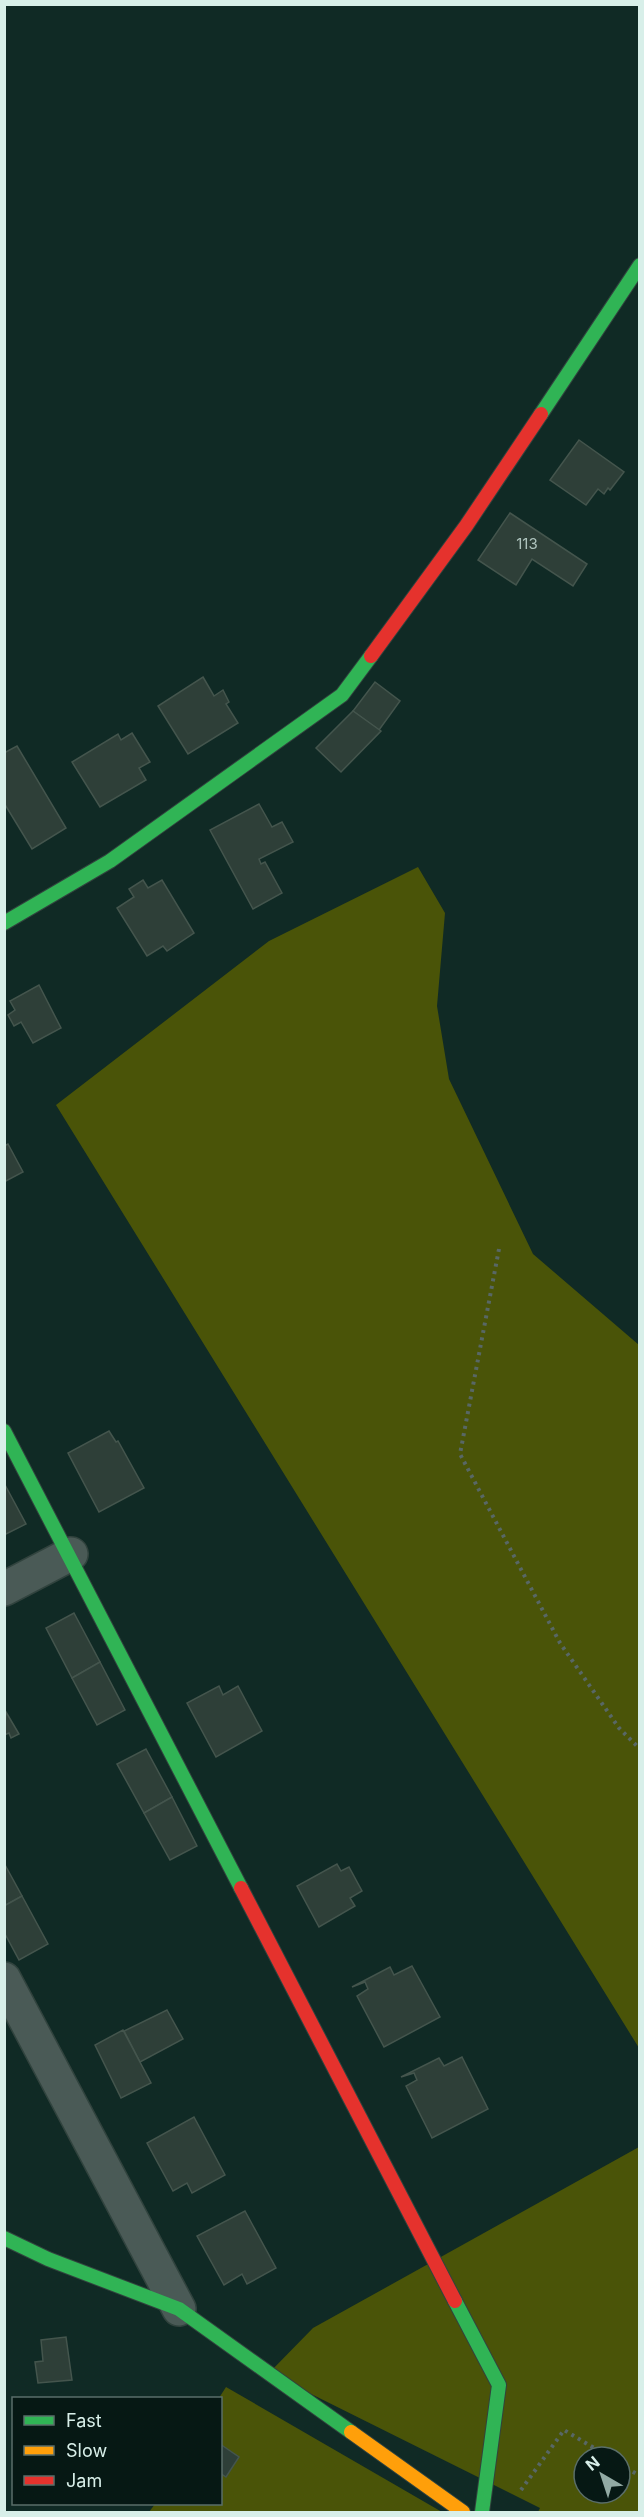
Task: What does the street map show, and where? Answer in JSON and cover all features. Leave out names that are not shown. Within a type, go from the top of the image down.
[{"type":"street","points":[[4,923],[110,861],[342,695],[466,526],[639,265]]},
{"type":"street","points":[[4,1431],[71,1554],[498,2385],[482,2512]]},
{"type":"street","points":[[4,1588],[71,1554]]},
{"type":"street","points":[[4,1979],[179,2309]]},
{"type":"street","points":[[4,2238],[48,2259],[179,2309],[463,2512]]},
{"type":"path","points":[[498,1249],[460,1454],[560,1643],[619,1728],[639,1749]]},
{"type":"path","points":[[518,2495],[564,2430],[589,2445]]},
{"type":"green space","points":[[418,867],[445,913],[437,1006],[449,1079],[533,1254],[639,1345],[639,2048],[56,1105],[269,941]]},
{"type":"green space","points":[[639,2147],[639,2512],[538,2512],[540,2508],[269,2373],[313,2328]]},
{"type":"green space","points":[[226,2387],[442,2512],[149,2512],[154,2505],[222,2505],[222,2397],[220,2397]]},
{"type":"building","points":[[579,440],[624,472],[610,490],[608,488],[604,494],[598,489],[586,505],[550,480]]},
{"type":"building","points":[[510,513],[587,564],[573,586],[532,559],[516,585],[478,560]]},
{"type":"building","points":[[203,677],[214,696],[223,690],[229,702],[226,704],[238,723],[188,754],[158,706]]},
{"type":"building","points":[[375,682],[400,701],[379,730],[353,711]]},
{"type":"building","points":[[353,711],[381,731],[341,772],[316,748]]},
{"type":"building","points":[[132,733],[150,762],[139,768],[146,780],[100,807],[72,762],[118,734],[121,740]]},
{"type":"building","points":[[17,746],[66,828],[32,849],[4,803],[4,753]]},
{"type":"building","points":[[259,804],[272,827],[282,822],[293,842],[259,859],[261,864],[265,862],[282,893],[253,909],[210,830]]},
{"type":"building","points":[[143,880],[148,888],[162,880],[194,933],[167,951],[163,946],[147,956],[117,908],[134,897],[129,889]]},
{"type":"building","points":[[39,985],[61,1028],[33,1043],[21,1022],[14,1026],[8,1015],[15,1010],[10,1001]]},
{"type":"building","points":[[8,1144],[23,1172],[4,1182],[4,1146]]},
{"type":"building","points":[[109,1431],[116,1442],[118,1441],[144,1488],[99,1512],[68,1453]]},
{"type":"building","points":[[4,1483],[26,1524],[4,1535]]},
{"type":"building","points":[[74,1613],[100,1662],[72,1678],[46,1628]]},
{"type":"building","points":[[100,1662],[125,1710],[97,1725],[72,1678]]},
{"type":"building","points":[[219,1686],[223,1695],[238,1686],[262,1731],[216,1757],[187,1703]]},
{"type":"building","points":[[6,1712],[19,1734],[11,1738],[9,1733],[4,1735]]},
{"type":"building","points":[[146,1749],[172,1797],[144,1813],[117,1764]]},
{"type":"building","points":[[172,1797],[197,1846],[170,1860],[144,1813]]},
{"type":"building","points":[[4,1863],[22,1896],[4,1906]]},
{"type":"building","points":[[337,1864],[341,1871],[349,1867],[362,1891],[350,1898],[355,1906],[319,1927],[297,1886]]},
{"type":"building","points":[[22,1896],[48,1944],[19,1960],[4,1932],[4,1906]]},
{"type":"building","points":[[412,1966],[440,2017],[384,2047],[357,1996],[368,1989],[365,1982],[352,1987],[390,1967],[394,1975]]},
{"type":"building","points":[[167,2010],[183,2039],[140,2062],[124,2031]]},
{"type":"building","points":[[123,2030],[151,2083],[121,2098],[95,2045]]},
{"type":"building","points":[[462,2057],[488,2109],[432,2138],[406,2086],[417,2080],[414,2073],[401,2077],[439,2058],[444,2066]]},
{"type":"building","points":[[194,2117],[225,2175],[192,2193],[187,2183],[173,2191],[147,2143]]},
{"type":"building","points":[[245,2211],[276,2268],[247,2284],[242,2274],[224,2285],[197,2236]]},
{"type":"building","points":[[66,2337],[72,2380],[38,2383],[35,2362],[43,2361],[41,2340]]},
{"type":"building","points":[[222,2445],[239,2457],[226,2477],[222,2474]]},
{"type":"traffic: fast","points":[[541,414],[640,265]]},
{"type":"traffic: fast","points":[[4,923],[110,861],[342,695],[371,656]]},
{"type":"traffic: fast","points":[[4,1431],[241,1888]]},
{"type":"traffic: fast","points":[[4,2238],[48,2259],[179,2309],[351,2432]]},
{"type":"traffic: fast","points":[[455,2301],[499,2385],[482,2512]]},
{"type":"traffic: slow","points":[[351,2432],[463,2512]]},
{"type":"traffic: jam","points":[[371,656],[466,526],[541,414]]},
{"type":"traffic: jam","points":[[241,1888],[455,2301]]}]
